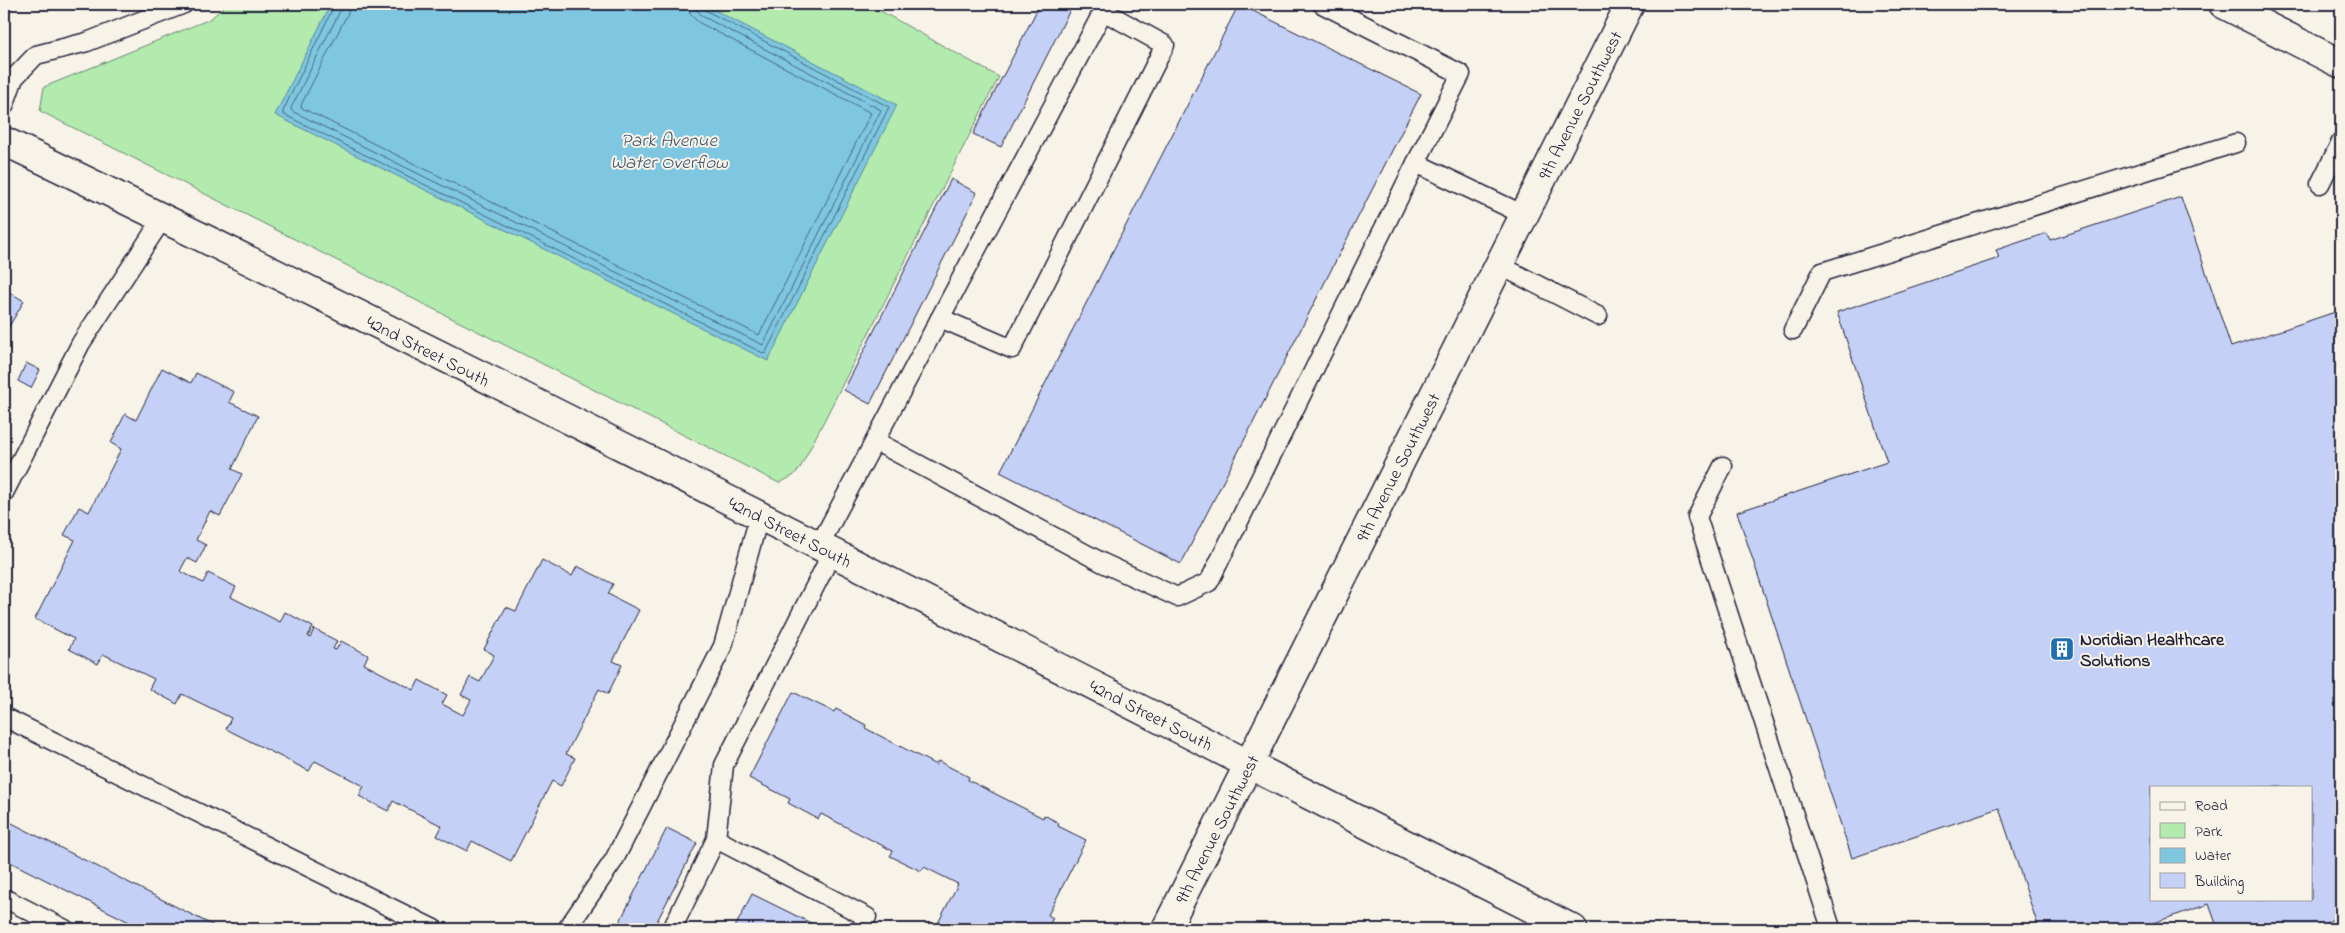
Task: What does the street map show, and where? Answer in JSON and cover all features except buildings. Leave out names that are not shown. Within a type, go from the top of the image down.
[{"type":"main road","name":"9th Avenue Southwest","points":[[1166,929],[1630,4]]},
{"type":"main road","points":[[2223,4],[2341,64]]},
{"type":"main road","name":"42nd Street South","points":[[4,141],[163,218],[825,550],[1573,929]]},
{"type":"lane","points":[[4,106],[14,78],[36,55],[87,42],[184,4]]},
{"type":"lane","points":[[875,440],[1103,562],[1177,597],[1209,582],[1461,74],[1322,4]]},
{"type":"lane","points":[[672,929],[716,839],[724,765],[875,440],[1105,7],[1165,45],[1012,349],[940,318]]},
{"type":"lane","points":[[2320,184],[2341,142]]},
{"type":"lane","points":[[1793,330],[1822,272],[2236,143]]},
{"type":"lane","points":[[1416,163],[1524,216]]},
{"type":"lane","points":[[4,493],[81,343],[163,218]]},
{"type":"lane","points":[[1499,265],[1598,316]]},
{"type":"lane","points":[[1724,466],[1698,517],[1831,928]]},
{"type":"lane","points":[[567,929],[614,860],[724,646],[759,517]]},
{"type":"lane","points":[[4,717],[434,929]]},
{"type":"lane","points":[[716,839],[867,917],[861,929]]},
{"type":"lane","points":[[4,898],[65,929]]},
{"type":"green space","points":[[227,4],[868,4],[999,77],[800,468],[793,476],[779,483],[40,111],[44,87],[210,19]]},
{"type":"water","name":"Park Avenue Water Overflow","points":[[331,4],[703,4],[897,105],[768,361],[275,115]]},
{"type":"place","name":"Noridian Healthcare Solutions","points":[[2062,649]]}]
